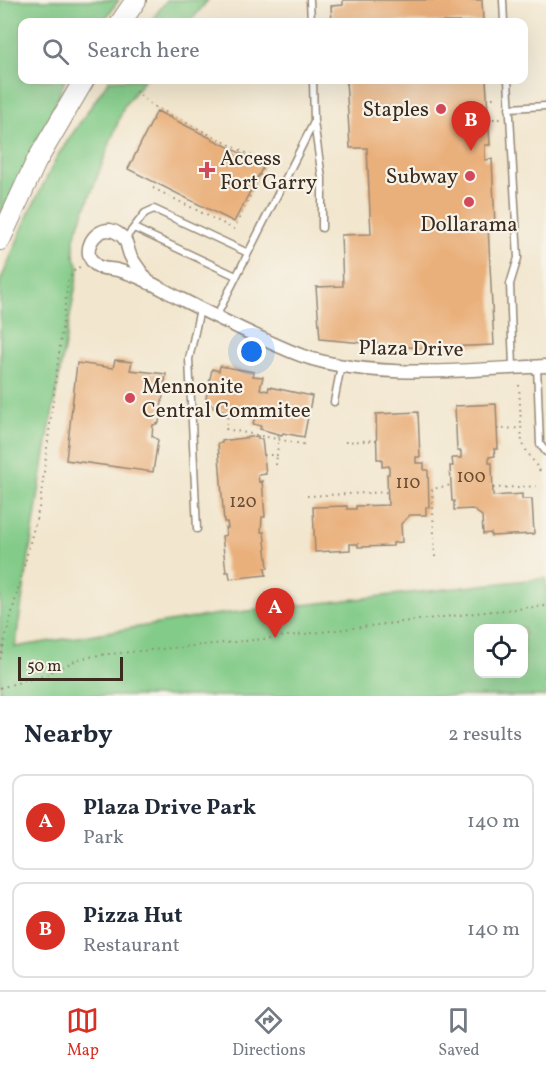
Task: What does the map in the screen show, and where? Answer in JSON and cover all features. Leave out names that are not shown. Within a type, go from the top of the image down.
[{"type":"main road","points":[[124,18],[135,0]]},
{"type":"main road","points":[[0,240],[36,162],[82,84]]},
{"type":"street","points":[[91,259],[89,246],[97,233],[114,230],[125,240]]},
{"type":"street","name":"Plaza Drive","points":[[125,240],[129,255],[149,283]]},
{"type":"street","name":"Plaza Drive","points":[[91,259],[104,269],[118,270],[149,283],[291,352],[341,366],[393,371],[542,366]]},
{"type":"lane","points":[[310,0],[311,18]]},
{"type":"lane","points":[[503,0],[504,18]]},
{"type":"lane","points":[[314,84],[314,122],[322,178],[322,228]]},
{"type":"lane","points":[[508,84],[518,258],[510,284],[513,367]]},
{"type":"lane","points":[[509,108],[546,106]]},
{"type":"lane","points":[[216,317],[314,122]]},
{"type":"lane","points":[[125,240],[146,213],[154,209],[248,253]]},
{"type":"lane","points":[[134,228],[236,276]]},
{"type":"lane","points":[[197,529],[189,359],[200,309]]},
{"type":"lane","points":[[334,402],[341,366]]},
{"type":"lane","points":[[542,366],[540,444],[546,452]]},
{"type":"path","points":[[136,91],[151,105],[266,164],[234,229],[153,188]]},
{"type":"path","points":[[0,659],[40,504],[68,281],[74,270],[91,259]]},
{"type":"path","points":[[519,385],[522,444],[540,471]]},
{"type":"path","points":[[229,411],[226,429],[307,445]]},
{"type":"path","points":[[497,429],[521,428]]},
{"type":"path","points":[[276,465],[279,434]]},
{"type":"path","points":[[345,442],[377,440]]},
{"type":"path","points":[[264,455],[277,455]]},
{"type":"path","points":[[435,557],[430,490],[451,485]]},
{"type":"path","points":[[493,488],[540,486]]},
{"type":"path","points":[[307,496],[388,492]]},
{"type":"path","points":[[0,688],[47,674],[79,659],[99,655],[255,640],[546,606]]},
{"type":"green space","points":[[0,0],[119,0],[106,18],[18,18],[18,84],[63,84],[49,120],[0,219]]},
{"type":"green space","points":[[167,0],[208,0],[193,18],[153,18]]},
{"type":"green space","points":[[106,84],[141,84],[124,106],[74,238],[74,255],[79,267],[44,459],[15,647],[212,615],[546,578],[546,696],[0,696],[0,282],[28,215],[58,155]]},
{"type":"building","points":[[343,0],[482,0],[483,18],[332,18],[331,6],[343,5]]},
{"type":"building","points":[[346,84],[486,84],[490,145],[485,145],[485,160],[492,159],[495,226],[488,226],[494,345],[419,348],[320,339],[316,287],[343,286],[341,235],[371,234],[367,148],[350,148]]},
{"type":"building","points":[[157,111],[264,165],[234,222],[128,169]]},
{"type":"building","points":[[115,360],[132,362],[130,370],[166,374],[159,423],[153,425],[152,436],[158,440],[153,472],[66,460],[77,363],[113,368]]},
{"type":"building","points":[[220,366],[254,372],[253,376],[263,377],[260,389],[268,391],[269,387],[312,396],[304,437],[283,433],[282,435],[260,429],[261,426],[253,424],[256,413],[249,411],[248,415],[213,408],[213,405],[205,403],[212,369],[219,371]]},
{"type":"building","points":[[496,404],[498,449],[494,449],[495,456],[489,457],[489,463],[492,463],[493,496],[522,494],[522,499],[532,499],[534,534],[491,536],[491,533],[483,534],[482,516],[472,509],[454,510],[450,466],[453,466],[452,458],[461,458],[461,451],[457,451],[455,406]]},
{"type":"building","points":[[418,412],[420,457],[416,457],[416,463],[424,463],[424,470],[428,470],[429,507],[426,507],[426,515],[410,515],[401,524],[402,542],[393,543],[393,546],[358,547],[358,544],[350,544],[350,550],[315,552],[313,507],[347,506],[347,509],[356,509],[356,506],[388,505],[389,466],[382,467],[382,459],[377,459],[376,414]]},
{"type":"building","points":[[258,436],[258,439],[262,439],[266,474],[258,475],[259,482],[262,481],[265,517],[262,517],[261,532],[264,532],[268,568],[265,568],[266,575],[230,579],[229,572],[226,572],[222,536],[226,535],[225,528],[228,528],[227,522],[224,522],[218,443]]},
{"type":"place","name":"Staples","points":[[441,109]]},
{"type":"place","name":"Pizza Hut","points":[[471,151]]},
{"type":"place","name":"Access Fort Garry","points":[[207,170]]},
{"type":"place","name":"Subway","points":[[470,176]]},
{"type":"place","name":"Dollarama","points":[[469,202]]},
{"type":"place","name":"Mennonite Central Commitee","points":[[130,398]]},
{"type":"place","name":"Plaza Drive Park","points":[[275,638]]}]
